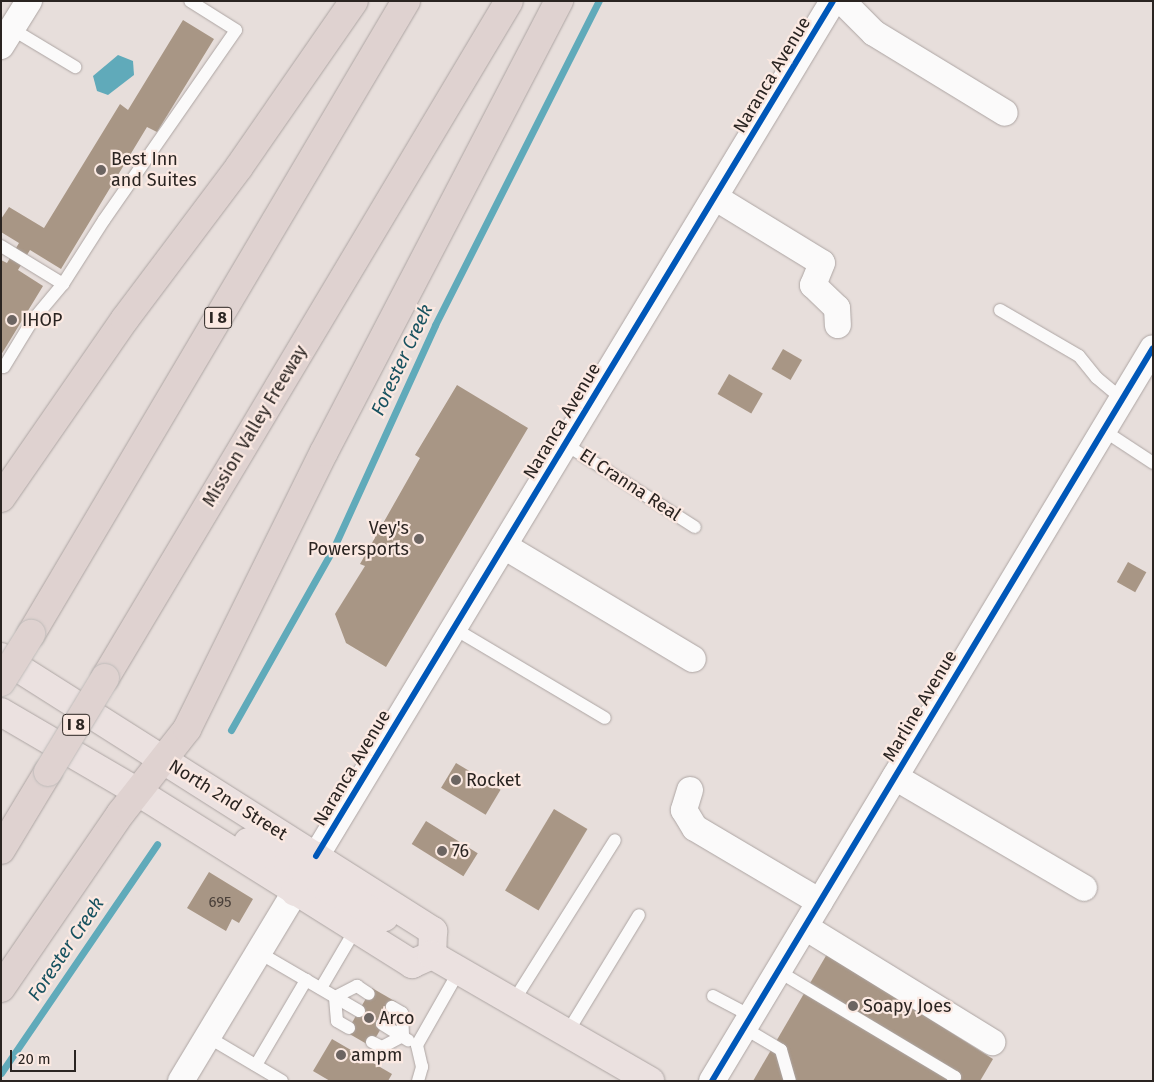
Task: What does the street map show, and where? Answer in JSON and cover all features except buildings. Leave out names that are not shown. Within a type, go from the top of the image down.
[{"type":"highway","points":[[1,498],[125,319],[239,167],[354,1]]},
{"type":"highway","name":"I 8","points":[[1,682],[406,1]]},
{"type":"highway","name":"Mission Valley Freeway","points":[[1,850],[509,1]]},
{"type":"highway","points":[[1,988],[138,792],[187,729],[333,434],[559,1]]},
{"type":"main road","name":"North 2nd Street","points":[[1,657],[433,931],[432,955]]},
{"type":"main road","points":[[1,712],[138,792],[355,930],[412,964],[432,955],[650,1081]]},
{"type":"main road","points":[[182,820],[208,817],[288,862],[303,865],[316,856]]},
{"type":"main road","points":[[295,892],[322,885],[389,920],[412,917]]},
{"type":"street","points":[[6,38],[28,1]]},
{"type":"street","name":"Naranca Avenue","points":[[316,856],[455,630],[565,444],[716,198],[833,1]]},
{"type":"street","points":[[842,1],[874,33],[1006,114]]},
{"type":"street","points":[[716,198],[822,263],[813,285],[837,308],[838,325]]},
{"type":"street","name":"Marline Avenue","points":[[712,1081],[1153,348]]},
{"type":"street","points":[[504,546],[693,659]]},
{"type":"street","points":[[895,777],[1084,888]]},
{"type":"street","points":[[690,790],[684,810],[695,828],[820,902]]},
{"type":"street","points":[[181,1081],[295,892]]},
{"type":"street","points":[[805,926],[992,1042]]},
{"type":"lane","points":[[4,367],[32,321],[64,284],[104,220],[236,30],[190,1]]},
{"type":"lane","points":[[6,38],[75,67]]},
{"type":"lane","points":[[1,246],[64,284]]},
{"type":"lane","points":[[1000,310],[1079,356],[1097,378],[1122,399]]},
{"type":"lane","points":[[1103,430],[1153,463]]},
{"type":"lane","name":"El Cranna Real","points":[[565,444],[695,527]]},
{"type":"lane","points":[[455,630],[605,718]]},
{"type":"lane","points":[[513,1002],[615,840]]},
{"type":"lane","points":[[567,1033],[639,915]]},
{"type":"lane","points":[[321,988],[355,930]]},
{"type":"lane","points":[[258,952],[359,1011]]},
{"type":"lane","points":[[418,1081],[422,1067],[418,1045],[459,971]]},
{"type":"lane","points":[[778,971],[955,1076],[952,1081]]},
{"type":"lane","points":[[256,1065],[306,980]]},
{"type":"lane","points":[[335,997],[357,986],[369,994]]},
{"type":"lane","points":[[713,996],[781,1050],[790,1081]]},
{"type":"lane","points":[[335,997],[337,1021],[349,1028]]},
{"type":"lane","points":[[392,1007],[402,1013],[403,1036]]},
{"type":"lane","points":[[382,1024],[418,1045]]},
{"type":"lane","points":[[208,1036],[282,1081]]},
{"type":"lane","points":[[372,1042],[382,1047],[403,1036]]},
{"type":"water","points":[[118,55],[133,61],[134,75],[108,95],[97,91],[93,76]]},
{"type":"waterway","name":"Forester Creek","points":[[231,730],[334,547],[435,325],[599,1]]},
{"type":"waterway","name":"Forester Creek","points":[[1,1073],[157,844]]},
{"type":"cycle path","points":[[316,856],[833,1]]},
{"type":"cycle path","points":[[712,1081],[1153,348]]},
{"type":"place","name":"Best Inn and Suites","points":[[101,170]]},
{"type":"place","name":"IHOP","points":[[12,320]]},
{"type":"place","name":"Vey's Powersports","points":[[419,539]]},
{"type":"place","name":"Rocket","points":[[456,780]]},
{"type":"place","name":"76","points":[[442,851]]},
{"type":"place","name":"Soapy Joes","points":[[853,1006]]},
{"type":"place","name":"Arco","points":[[369,1018]]},
{"type":"place","name":"ampm","points":[[341,1055]]}]
